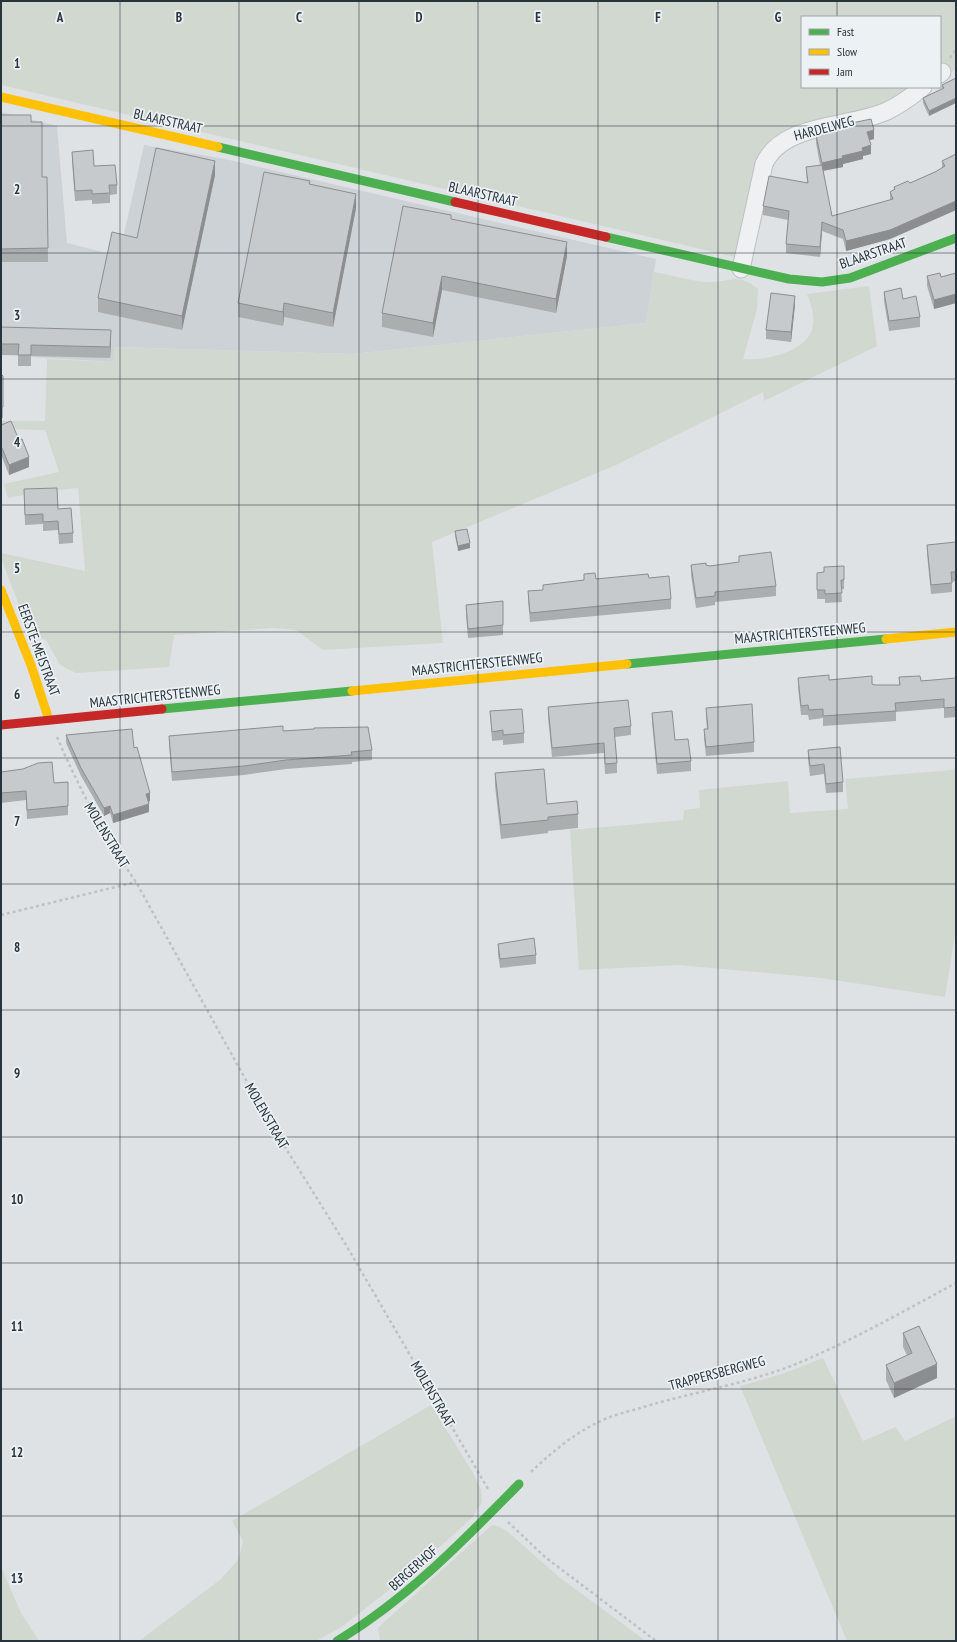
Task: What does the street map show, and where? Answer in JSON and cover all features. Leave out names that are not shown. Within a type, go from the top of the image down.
[{"type":"street","name":"HARDELWEG","points":[[741,269],[764,164],[768,154],[789,138],[887,111],[922,88]]},
{"type":"street","name":"BLAARSTRAAT","points":[[1,97],[741,269],[809,281],[822,282],[843,279],[887,265],[956,238]]},
{"type":"street","name":"EERSTE-MEISTRAAT","points":[[1,590],[31,665],[49,720]]},
{"type":"street","name":"MAASTRICHTERSTEENWEG","points":[[1,725],[956,632]]},
{"type":"street","points":[[497,1507],[519,1484]]},
{"type":"street","name":"BERGERHOF","points":[[337,1641],[368,1623],[412,1591],[497,1507]]},
{"type":"path","name":"MOLENSTRAAT","points":[[49,720],[79,787],[116,852],[136,882],[267,1118],[346,1245],[497,1507],[545,1557],[656,1641]]},
{"type":"path","points":[[1,915],[136,882]]},
{"type":"path","name":"TRAPPERSBERGWEG","points":[[519,1484],[547,1456],[572,1437],[605,1419],[652,1404],[749,1380],[791,1366],[885,1322],[956,1283]]},
{"type":"shaded area","points":[[1,1],[956,1],[956,69],[942,78],[941,16],[801,16],[801,88],[913,88],[884,108],[801,125],[786,131],[772,140],[760,152],[738,252],[735,257],[1,85]]},
{"type":"shaded area","points":[[1,112],[57,126],[67,243],[119,256],[144,145],[225,159],[656,259],[646,323],[353,354],[115,347],[113,362],[1,355]]},
{"type":"shaded area","points":[[654,272],[704,282],[738,279],[758,289],[757,309],[743,359],[762,359],[782,354],[801,345],[808,338],[812,330],[813,316],[807,294],[869,286],[877,346],[764,401],[763,392],[616,465],[432,542],[443,643],[323,650],[296,630],[273,628],[174,635],[169,667],[76,673],[60,665],[46,640],[30,634],[1,558],[1,553],[85,571],[78,488],[40,492],[8,498],[4,484],[59,472],[45,430],[1,429],[1,421],[45,421],[47,359],[113,362],[114,347],[353,354],[646,323]]},
{"type":"shaded area","points":[[956,767],[956,929],[945,997],[821,978],[679,965],[579,970],[570,830],[683,820],[684,810],[700,808],[699,790],[788,781],[790,813],[848,809],[845,779],[951,770]]},
{"type":"shaded area","points":[[823,1358],[863,1441],[896,1427],[905,1441],[956,1416],[956,1641],[847,1641],[740,1386],[782,1374]]},
{"type":"shaded area","points":[[431,1405],[472,1471],[481,1490],[482,1502],[472,1518],[406,1577],[340,1628],[316,1641],[139,1641],[221,1579],[237,1561],[243,1541],[232,1521]]},
{"type":"shaded area","points":[[492,1525],[498,1526],[507,1531],[559,1577],[646,1641],[380,1641],[378,1628]]},
{"type":"shaded area","points":[[1,1567],[21,1613],[39,1641],[1,1641]]},
{"type":"building","points":[[956,78],[956,98],[929,111],[923,98],[944,88],[942,85]]},
{"type":"building","points":[[1,115],[31,115],[31,122],[42,122],[42,177],[47,177],[48,248],[1,249]]},
{"type":"building","points":[[871,119],[874,130],[867,132],[871,145],[862,148],[863,151],[822,163],[816,135],[847,127],[847,124]]},
{"type":"building","points":[[156,148],[215,161],[182,316],[98,298],[112,232],[137,238]]},
{"type":"building","points":[[93,150],[94,166],[115,165],[117,185],[109,185],[110,193],[92,194],[92,190],[75,191],[72,152]]},
{"type":"building","points":[[956,154],[956,201],[890,230],[846,241],[843,230],[822,222],[820,247],[786,244],[789,211],[763,206],[769,176],[808,183],[806,167],[822,165],[832,216],[893,199],[890,192],[895,189],[894,187],[908,181],[910,183],[935,172],[945,166],[942,161]]},
{"type":"building","points":[[264,172],[310,181],[309,184],[356,194],[333,313],[284,303],[283,312],[238,303]]},
{"type":"building","points":[[403,206],[451,215],[451,219],[567,242],[556,299],[442,276],[433,323],[382,313]]},
{"type":"building","points":[[940,273],[941,277],[956,273],[956,294],[934,300],[927,276]]},
{"type":"building","points":[[901,288],[903,299],[916,296],[920,317],[889,321],[884,292]]},
{"type":"building","points":[[771,293],[795,296],[791,332],[766,330]]},
{"type":"building","points":[[1,327],[111,330],[110,347],[31,345],[31,355],[18,355],[19,344],[1,344]]},
{"type":"building","points":[[1,374],[3,376],[3,407],[1,407]]},
{"type":"building","points":[[11,421],[19,440],[22,439],[29,457],[9,465],[1,448],[1,425]]},
{"type":"building","points":[[57,488],[58,509],[71,508],[73,533],[59,534],[58,521],[43,522],[43,514],[25,515],[24,489]]},
{"type":"building","points":[[467,529],[470,543],[458,546],[455,531]]},
{"type":"building","points":[[956,542],[956,572],[951,572],[952,583],[931,585],[927,545]]},
{"type":"building","points":[[771,552],[776,586],[715,592],[715,596],[696,598],[691,565],[706,563],[706,565],[710,566],[739,562],[739,556]]},
{"type":"building","points":[[844,566],[844,580],[841,580],[842,593],[825,594],[825,590],[817,590],[817,573],[824,572],[824,567]]},
{"type":"building","points":[[595,573],[596,579],[648,574],[649,578],[669,576],[671,599],[530,613],[528,591],[543,590],[543,585],[584,580],[584,574]]},
{"type":"building","points":[[503,601],[503,625],[468,629],[466,605]]},
{"type":"building","points":[[829,675],[829,680],[872,676],[872,684],[875,685],[900,685],[899,677],[920,676],[921,681],[956,678],[956,707],[944,708],[944,699],[895,703],[896,711],[823,716],[823,709],[809,710],[808,705],[801,706],[798,678]]},
{"type":"building","points":[[628,700],[631,726],[614,728],[617,763],[605,764],[604,743],[552,748],[548,707]]},
{"type":"building","points":[[752,704],[754,742],[706,747],[704,729],[708,729],[706,708]]},
{"type":"building","points":[[522,709],[524,733],[503,735],[503,730],[492,732],[490,711]]},
{"type":"building","points":[[672,711],[675,740],[688,739],[691,761],[657,764],[652,713]]},
{"type":"building","points":[[283,726],[283,731],[314,728],[368,727],[372,750],[351,752],[352,755],[286,760],[244,766],[172,772],[169,736]]},
{"type":"building","points":[[132,729],[134,748],[137,747],[150,793],[146,794],[149,804],[113,815],[110,806],[104,808],[81,768],[66,735]]},
{"type":"building","points":[[840,747],[843,782],[826,784],[824,764],[810,766],[808,750]]},
{"type":"building","points":[[52,762],[54,783],[68,782],[68,806],[27,810],[26,791],[1,793],[1,772],[23,769],[38,763]]},
{"type":"building","points":[[544,769],[547,804],[577,801],[578,814],[548,817],[548,820],[501,825],[495,773]]},
{"type":"building","points":[[534,938],[536,955],[500,959],[498,944]]},
{"type":"building","points":[[919,1326],[937,1364],[894,1383],[886,1365],[912,1353],[903,1333]]},
{"type":"traffic: fast","points":[[218,147],[455,202]]},
{"type":"traffic: fast","points":[[606,237],[789,279],[822,282],[850,278],[956,238]]},
{"type":"traffic: fast","points":[[627,664],[886,639]]},
{"type":"traffic: fast","points":[[162,709],[352,691]]},
{"type":"traffic: fast","points":[[337,1641],[363,1625],[410,1588],[455,1548],[519,1484]]},
{"type":"traffic: slow","points":[[1,97],[218,147]]},
{"type":"traffic: slow","points":[[1,590],[31,665],[49,720]]},
{"type":"traffic: slow","points":[[886,639],[956,632]]},
{"type":"traffic: slow","points":[[352,691],[627,664]]},
{"type":"traffic: jam","points":[[455,202],[606,237]]},
{"type":"traffic: jam","points":[[1,725],[162,709]]}]
